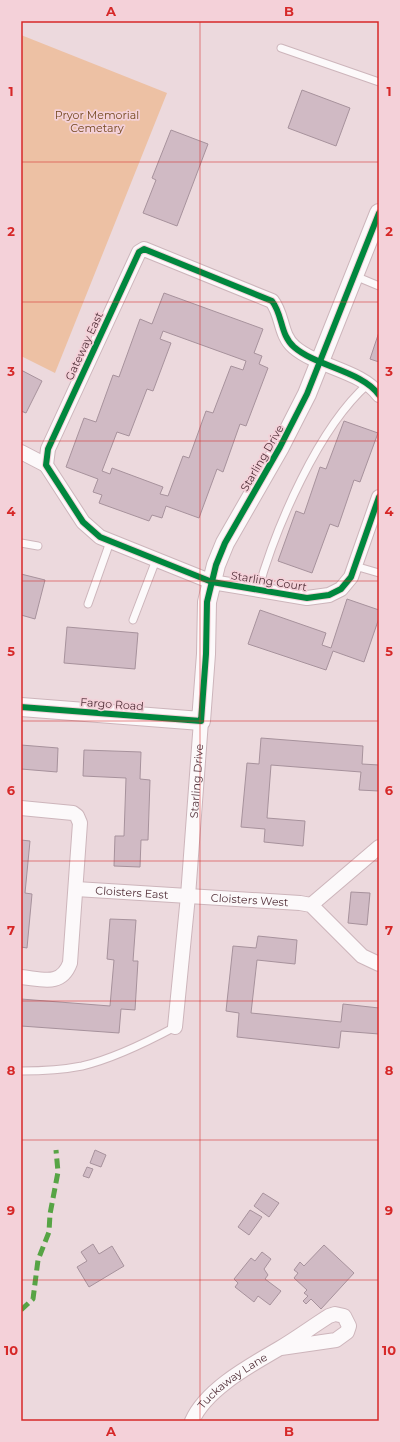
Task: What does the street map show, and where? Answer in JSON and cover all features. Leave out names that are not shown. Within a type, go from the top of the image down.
[{"type":"street","name":"Starling Drive","points":[[175,1027],[188,896],[206,654],[206,602],[225,543],[280,447],[307,394],[321,362],[379,212]]},
{"type":"street","name":"Gateway East","points":[[46,465],[48,449],[139,252],[144,249],[272,301],[277,308],[284,333],[288,340],[295,348],[321,362]]},
{"type":"street","points":[[321,362],[368,384],[379,395]]},
{"type":"street","points":[[21,452],[46,465],[83,522],[100,537],[212,582]]},
{"type":"street","name":"Starling Court","points":[[212,582],[307,598],[319,598],[341,589],[351,577],[379,497]]},
{"type":"street","name":"Fargo Road","points":[[21,707],[200,721]]},
{"type":"street","points":[[21,808],[73,813],[77,816],[80,823],[70,963],[67,972],[61,978],[53,979],[21,977]]},
{"type":"street","points":[[379,847],[311,905],[362,956],[379,964]]},
{"type":"street","name":"Cloisters East","points":[[76,889],[188,896]]},
{"type":"street","name":"Cloisters West","points":[[188,896],[311,905]]},
{"type":"street","name":"Tuckaway Lane","points":[[192,1421],[199,1407],[212,1394],[281,1348]]},
{"type":"lane","points":[[281,48],[379,82]]},
{"type":"lane","points":[[354,276],[379,286]]},
{"type":"lane","points":[[258,590],[268,557],[293,497],[326,433],[357,394],[368,384]]},
{"type":"lane","points":[[88,604],[110,542]]},
{"type":"lane","points":[[21,543],[38,546]]},
{"type":"lane","points":[[133,620],[156,560]]},
{"type":"lane","points":[[354,566],[379,573]]},
{"type":"lane","points":[[21,1071],[83,1066],[156,1037],[175,1027]]},
{"type":"green space","name":"Pryor Memorial Cemetary","points":[[21,35],[167,93],[55,373],[21,356]]},
{"type":"building","points":[[302,90],[350,108],[336,146],[288,128]]},
{"type":"building","points":[[171,130],[208,144],[177,226],[143,213],[156,180],[152,178]]},
{"type":"building","points":[[164,293],[263,329],[254,353],[262,356],[259,364],[268,368],[246,426],[240,424],[223,472],[217,469],[199,518],[166,506],[162,518],[152,515],[149,521],[99,503],[102,495],[93,492],[98,479],[66,467],[84,418],[96,422],[113,375],[119,377],[140,319],[152,324]],"holes":[[[163,331],[246,361],[243,370],[231,366],[213,413],[206,411],[189,458],[183,456],[168,496],[160,494],[163,487],[112,468],[110,474],[102,471],[117,432],[129,436],[147,389],[153,391],[171,343],[160,339]]]},
{"type":"building","points":[[379,332],[379,362],[370,359]]},
{"type":"building","points":[[21,370],[42,381],[26,413],[21,411]]},
{"type":"building","points":[[344,421],[378,433],[360,482],[354,480],[338,527],[330,524],[312,573],[278,561],[296,511],[304,514],[320,467],[326,469]]},
{"type":"building","points":[[21,574],[45,580],[35,619],[21,615]]},
{"type":"building","points":[[347,599],[379,610],[379,618],[364,662],[333,651],[326,670],[248,644],[260,610],[326,633],[322,645],[331,648]]},
{"type":"building","points":[[67,627],[138,633],[135,669],[64,663]]},
{"type":"building","points":[[261,738],[363,746],[362,764],[379,765],[379,791],[359,790],[361,772],[271,765],[267,818],[305,821],[303,846],[264,842],[265,829],[241,827],[247,763],[259,764]]},
{"type":"building","points":[[21,745],[58,748],[57,772],[21,769]]},
{"type":"building","points":[[84,750],[141,752],[140,779],[150,780],[148,840],[141,840],[140,867],[114,866],[115,836],[124,836],[126,778],[83,776]]},
{"type":"building","points":[[21,840],[30,841],[25,893],[32,894],[27,948],[21,947]]},
{"type":"building","points":[[351,892],[370,893],[367,925],[348,923]]},
{"type":"building","points":[[110,919],[136,920],[133,961],[138,961],[135,1010],[121,1009],[119,1033],[21,1026],[21,999],[110,1006],[114,960],[107,959]]},
{"type":"building","points":[[258,936],[297,940],[295,964],[257,960],[251,1013],[341,1022],[343,1004],[379,1008],[379,1034],[341,1031],[339,1048],[237,1037],[239,1013],[226,1011],[233,946],[256,948]]},
{"type":"building","points":[[95,1150],[106,1155],[101,1167],[90,1163]]},
{"type":"building","points":[[87,1167],[93,1169],[89,1178],[83,1176]]},
{"type":"building","points":[[263,1193],[279,1203],[269,1217],[254,1206]]},
{"type":"building","points":[[250,1210],[262,1217],[249,1235],[238,1227]]},
{"type":"building","points":[[93,1244],[99,1254],[112,1246],[124,1266],[89,1287],[77,1267],[87,1261],[81,1252]]},
{"type":"building","points":[[324,1245],[354,1273],[321,1309],[311,1299],[306,1304],[303,1301],[308,1296],[304,1293],[307,1290],[294,1278],[298,1273],[294,1270],[300,1262],[304,1266]]},
{"type":"building","points":[[262,1252],[271,1259],[264,1269],[268,1275],[265,1279],[281,1291],[270,1305],[258,1296],[254,1302],[235,1287],[238,1283],[234,1279],[251,1258],[255,1261]]},
{"type":"marked path","points":[[21,1310],[33,1299],[38,1260],[49,1232],[50,1214],[58,1172],[56,1150]]},
{"type":"cycle path","points":[[21,707],[201,721],[206,654],[207,602],[216,565],[225,543],[280,447],[307,394],[379,213]]},
{"type":"cycle path","points":[[379,395],[362,380],[315,360],[294,347],[286,337],[278,312],[272,301],[144,249],[139,252],[48,449],[46,465],[83,522],[100,537],[212,582],[307,598],[329,595],[341,589],[351,577],[379,497]]}]
